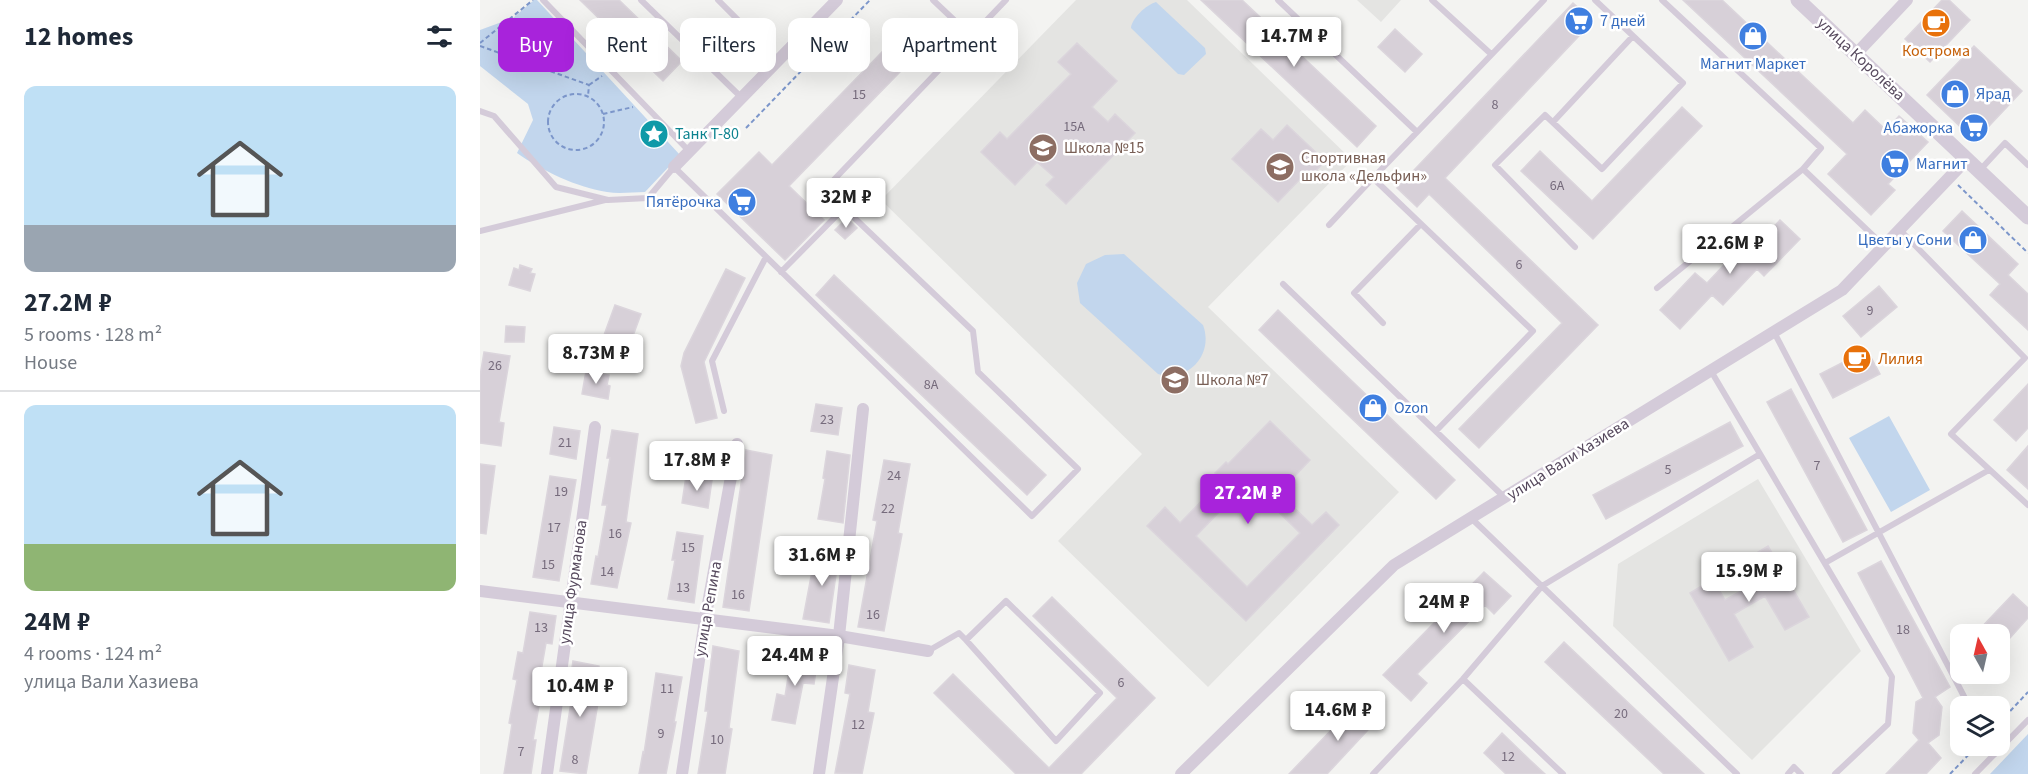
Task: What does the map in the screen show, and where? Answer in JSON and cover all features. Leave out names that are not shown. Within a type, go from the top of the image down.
[{"type":"street","points":[[674,167],[837,0]]},
{"type":"street","name":"улица Королёва","points":[[1798,0],[2028,217]]},
{"type":"street","points":[[1856,54],[1907,0]]},
{"type":"street","name":"улица Вали Хазиева","points":[[1181,774],[1394,565],[1842,290],[1967,159]]},
{"type":"street","points":[[819,774],[839,636],[863,409]]},
{"type":"street","name":"улица Фурманова","points":[[547,774],[595,427]]},
{"type":"street","name":"улица Репина","points":[[682,774],[705,620],[737,444]]},
{"type":"street","points":[[480,591],[839,636],[928,651]]},
{"type":"lane","points":[[543,0],[586,44]]},
{"type":"lane","points":[[641,0],[742,98]]},
{"type":"lane","points":[[718,0],[778,60]]},
{"type":"lane","points":[[933,0],[952,18]]},
{"type":"lane","points":[[988,18],[1006,0]]},
{"type":"lane","points":[[1278,0],[1417,132]]},
{"type":"lane","points":[[1432,0],[1491,54]]},
{"type":"lane","points":[[1329,225],[1372,177],[1544,0]]},
{"type":"lane","points":[[1575,247],[1495,165],[1545,115],[1602,169],[1683,83],[1595,0]]},
{"type":"lane","points":[[1657,288],[1803,169],[1821,148],[1662,0]]},
{"type":"lane","points":[[1554,122],[1634,36]]},
{"type":"lane","points":[[613,72],[689,151]]},
{"type":"lane","points":[[480,231],[608,200],[648,198],[674,167],[1032,516],[1078,469],[978,372],[973,331],[825,189],[937,72]]},
{"type":"lane","points":[[480,111],[494,116],[556,187],[608,200]]},
{"type":"lane","points":[[1979,171],[2005,143],[2028,165]]},
{"type":"lane","points":[[1803,169],[1884,246]]},
{"type":"lane","points":[[1372,177],[1533,331],[1436,431]]},
{"type":"lane","points":[[781,272],[844,208]]},
{"type":"lane","points":[[1383,323],[1354,293],[1421,224]]},
{"type":"lane","points":[[1900,229],[2025,358],[1951,434],[2028,505]]},
{"type":"lane","points":[[724,411],[712,361],[766,257]]},
{"type":"lane","points":[[1283,284],[1505,497]]},
{"type":"lane","points":[[1774,332],[1964,696]]},
{"type":"lane","points":[[1711,371],[1892,676],[1888,724],[1835,774]]},
{"type":"lane","points":[[1373,774],[1463,679],[1542,586],[1760,454]]},
{"type":"lane","points":[[1824,563],[1989,470]]},
{"type":"lane","points":[[1471,518],[1737,774]]},
{"type":"lane","points":[[928,651],[959,633],[1056,741],[1100,693],[1006,601],[966,640]]},
{"type":"lane","points":[[1463,679],[1563,774]]},
{"type":"lane","points":[[2010,739],[2028,720]]},
{"type":"lane","points":[[1975,774],[1993,756]]},
{"type":"lane","points":[[1788,774],[1794,767],[1801,774]]},
{"type":"path","points":[[498,51],[480,44],[533,0]]},
{"type":"path","points":[[746,128],[870,0]]},
{"type":"path","points":[[555,18],[556,13]]},
{"type":"path","points":[[553,72],[589,85]]},
{"type":"path","points":[[589,85],[608,72]]},
{"type":"path","points":[[588,96],[589,85]]},
{"type":"path","points":[[576,93],[588,96],[597,103],[603,114],[604,125],[600,136],[592,145],[581,150],[570,150],[559,145],[551,136],[548,124],[549,113],[555,103],[564,96],[576,93]]},
{"type":"path","points":[[603,114],[645,105]]},
{"type":"path","points":[[1950,177],[2028,253]]},
{"type":"path","points":[[2010,711],[2028,692]]},
{"type":"path","points":[[1950,774],[1967,756]]},
{"type":"shaded area","points":[[537,0],[554,18],[513,18]]},
{"type":"shaded area","name":"Школа №7","points":[[1076,0],[1187,0],[1352,160],[1208,307],[1399,492],[1208,687],[1058,541],[1142,454],[881,200],[1006,72],[1018,72],[1018,59]]},
{"type":"shaded area","points":[[1357,0],[1401,0],[1381,22]]},
{"type":"shaded area","points":[[1156,2],[1205,48],[1206,54],[1184,75],[1178,74],[1131,28],[1140,12]]},
{"type":"shaded area","points":[[498,23],[498,72],[574,72],[574,40],[586,53],[586,72],[603,72],[680,155],[645,192],[612,193],[596,190],[537,166],[517,153],[533,120],[528,104],[480,66],[480,30]]},
{"type":"shaded area","points":[[1124,254],[1203,325],[1205,346],[1202,356],[1189,370],[1169,376],[1158,374],[1080,303],[1077,283],[1086,264],[1105,255]]},
{"type":"shaded area","points":[[1889,416],[1930,490],[1891,512],[1849,438]]},
{"type":"shaded area","points":[[1758,479],[1861,651],[1752,760],[1613,626],[1618,564]]},
{"type":"shaded area","points":[[2028,734],[2028,774],[1990,774],[2007,756],[2010,756],[2010,753]]},
{"type":"building","points":[[580,0],[619,0],[638,18],[598,18]]},
{"type":"building","points":[[1201,0],[1242,0],[1376,126],[1357,147]]},
{"type":"building","points":[[1683,0],[1722,0],[1853,123],[1865,110],[1886,130],[1899,116],[1928,142],[1888,184],[1895,190],[1871,215],[1828,174],[1847,154]]},
{"type":"building","points":[[1942,0],[1949,0],[1970,20],[1930,62],[1905,39]]},
{"type":"building","points":[[1573,3],[1593,21],[1445,178],[1598,325],[1479,448],[1459,429],[1562,323],[1429,194],[1417,207],[1397,188]]},
{"type":"building","points":[[1395,29],[1422,54],[1405,72],[1378,47]]},
{"type":"building","points":[[1077,43],[1117,81],[1092,107],[1108,122],[1115,114],[1135,133],[1066,204],[1046,185],[1054,177],[1037,162],[1015,185],[981,152],[1000,132],[1007,139],[1071,74],[1058,62]]},
{"type":"building","points":[[1974,46],[2022,91],[1975,141],[1927,95]]},
{"type":"building","points":[[668,47],[680,59],[680,63],[663,81],[654,72],[668,72]]},
{"type":"building","points":[[882,52],[882,72],[900,72],[789,186],[824,220],[785,260],[717,194],[759,152],[772,165],[862,72],[870,72],[870,64]]},
{"type":"building","points":[[1682,107],[1702,126],[1593,239],[1521,171],[1540,151],[1592,201]]},
{"type":"building","name":"Спортивная школа «Дельфин»","points":[[1287,125],[1325,161],[1310,177],[1306,173],[1278,202],[1232,159],[1261,129],[1273,140]]},
{"type":"building","points":[[1962,211],[2018,264],[2008,275],[2028,294],[2028,330],[1990,295],[2000,284],[1943,231]]},
{"type":"building","points":[[847,218],[857,228],[845,239],[835,230]]},
{"type":"building","points":[[1780,220],[1800,239],[1764,276],[1757,269],[1723,305],[1712,295],[1680,329],[1660,310],[1695,273],[1707,283],[1739,249],[1746,256]]},
{"type":"building","points":[[520,265],[532,269],[530,273],[535,274],[530,291],[509,285],[514,268],[519,270]]},
{"type":"building","points":[[726,269],[745,278],[704,362],[717,418],[696,423],[681,366],[684,353]]},
{"type":"building","points":[[834,275],[1046,475],[1027,495],[816,295]]},
{"type":"building","points":[[1879,286],[1897,307],[1861,337],[1843,316]]},
{"type":"building","points":[[615,305],[641,314],[630,344],[604,335]]},
{"type":"building","points":[[1278,310],[1455,480],[1436,499],[1259,330]]},
{"type":"building","points":[[506,326],[525,327],[524,342],[505,342]]},
{"type":"building","points":[[1867,350],[1880,374],[1833,398],[1820,374]]},
{"type":"building","points":[[484,352],[510,356],[499,422],[504,423],[501,446],[480,443],[480,376]]},
{"type":"building","points":[[586,371],[609,375],[608,399],[582,394]]},
{"type":"building","points":[[2028,384],[2028,428],[2016,441],[1994,420]]},
{"type":"building","points":[[1791,389],[1867,530],[1843,542],[1767,402]]},
{"type":"building","points":[[816,404],[842,408],[838,435],[811,431]]},
{"type":"building","points":[[1270,421],[1310,460],[1279,493],[1312,525],[1326,512],[1339,525],[1246,621],[1147,526],[1165,507],[1180,523],[1222,480],[1215,473],[1226,462],[1228,464]],"holes":[[[1248,482],[1300,533],[1247,587],[1196,536]]]},
{"type":"building","points":[[1730,422],[1743,446],[1606,519],[1593,495]]},
{"type":"building","points":[[554,427],[580,431],[576,459],[550,454]]},
{"type":"building","points":[[612,430],[638,434],[626,522],[631,523],[617,588],[591,584],[607,505],[602,505]]},
{"type":"building","points":[[2028,446],[2028,489],[2007,470]]},
{"type":"building","points":[[746,450],[772,455],[749,611],[723,607]]},
{"type":"building","points":[[827,451],[850,455],[843,523],[818,519]]},
{"type":"building","points":[[884,460],[910,464],[898,533],[902,534],[884,631],[858,627],[877,521],[873,520]]},
{"type":"building","points":[[480,464],[495,466],[486,534],[480,533]]},
{"type":"building","points":[[550,476],[576,480],[559,581],[533,577]]},
{"type":"building","points":[[686,476],[712,480],[708,508],[682,503]]},
{"type":"building","points":[[677,532],[703,536],[694,603],[668,599]]},
{"type":"building","points":[[1768,546],[1809,617],[1785,630],[1765,596],[1734,614],[1753,647],[1729,661],[1690,593],[1713,579],[1725,600],[1757,582],[1745,560]]},
{"type":"building","points":[[816,550],[839,554],[829,623],[803,619]]},
{"type":"building","points":[[1881,561],[1950,687],[1935,697],[1942,707],[1939,735],[1928,743],[1941,758],[1926,774],[1886,774],[1919,740],[1913,733],[1916,702],[1923,698],[1858,573]]},
{"type":"building","points":[[1484,572],[1511,596],[1494,614],[1485,605],[1417,674],[1427,683],[1411,701],[1383,675]]},
{"type":"building","points":[[2013,594],[2028,608],[2028,618],[2010,638],[2010,624],[1984,624]]},
{"type":"building","points":[[1052,597],[1155,698],[1081,774],[1016,774],[934,693],[953,674],[1049,768],[1117,698],[1033,616]]},
{"type":"building","points":[[530,612],[556,616],[552,644],[546,643],[536,700],[540,700],[533,740],[536,740],[531,774],[504,774],[512,724],[509,723],[517,680],[513,679],[518,652],[523,653]]},
{"type":"building","points":[[1564,642],[1704,774],[1664,774],[1545,662]]},
{"type":"building","points":[[713,646],[739,651],[729,728],[732,729],[725,774],[698,774],[708,711],[705,711]]},
{"type":"building","points":[[792,653],[818,657],[814,684],[803,683],[795,724],[772,720],[777,694],[785,696]]},
{"type":"building","points":[[573,661],[599,666],[593,703],[598,703],[586,774],[560,771],[573,690],[569,689]]},
{"type":"building","points":[[849,665],[875,670],[868,712],[874,713],[862,774],[835,773],[850,694],[845,693]]},
{"type":"building","points":[[656,673],[682,677],[674,722],[676,722],[666,774],[639,774],[644,753]]},
{"type":"building","points":[[1360,700],[1379,718],[1327,774],[1289,774]]},
{"type":"building","points":[[1502,733],[1545,774],[1506,774],[1484,753]]},
{"type":"place","name":"7 дней","points":[[1579,21]]},
{"type":"place","name":"Кострома","points":[[1936,23]]},
{"type":"place","name":"Магнит Маркет","points":[[1753,36]]},
{"type":"place","name":"Ярад","points":[[1955,94]]},
{"type":"place","name":"Абажорка","points":[[1974,128]]},
{"type":"place","name":"Танк Т-80","points":[[654,134]]},
{"type":"place","name":"Школа №15","points":[[1043,148]]},
{"type":"place","name":"Магнит","points":[[1895,164]]},
{"type":"place","name":"Спортивная школа «Дельфин»","points":[[1280,167]]},
{"type":"place","name":"Пятёрочка","points":[[742,202]]},
{"type":"place","name":"Цветы у Сони","points":[[1973,240]]},
{"type":"place","name":"Лилия","points":[[1857,359]]},
{"type":"place","name":"Школа №7","points":[[1175,380]]},
{"type":"place","name":"Ozon","points":[[1373,408]]}]
